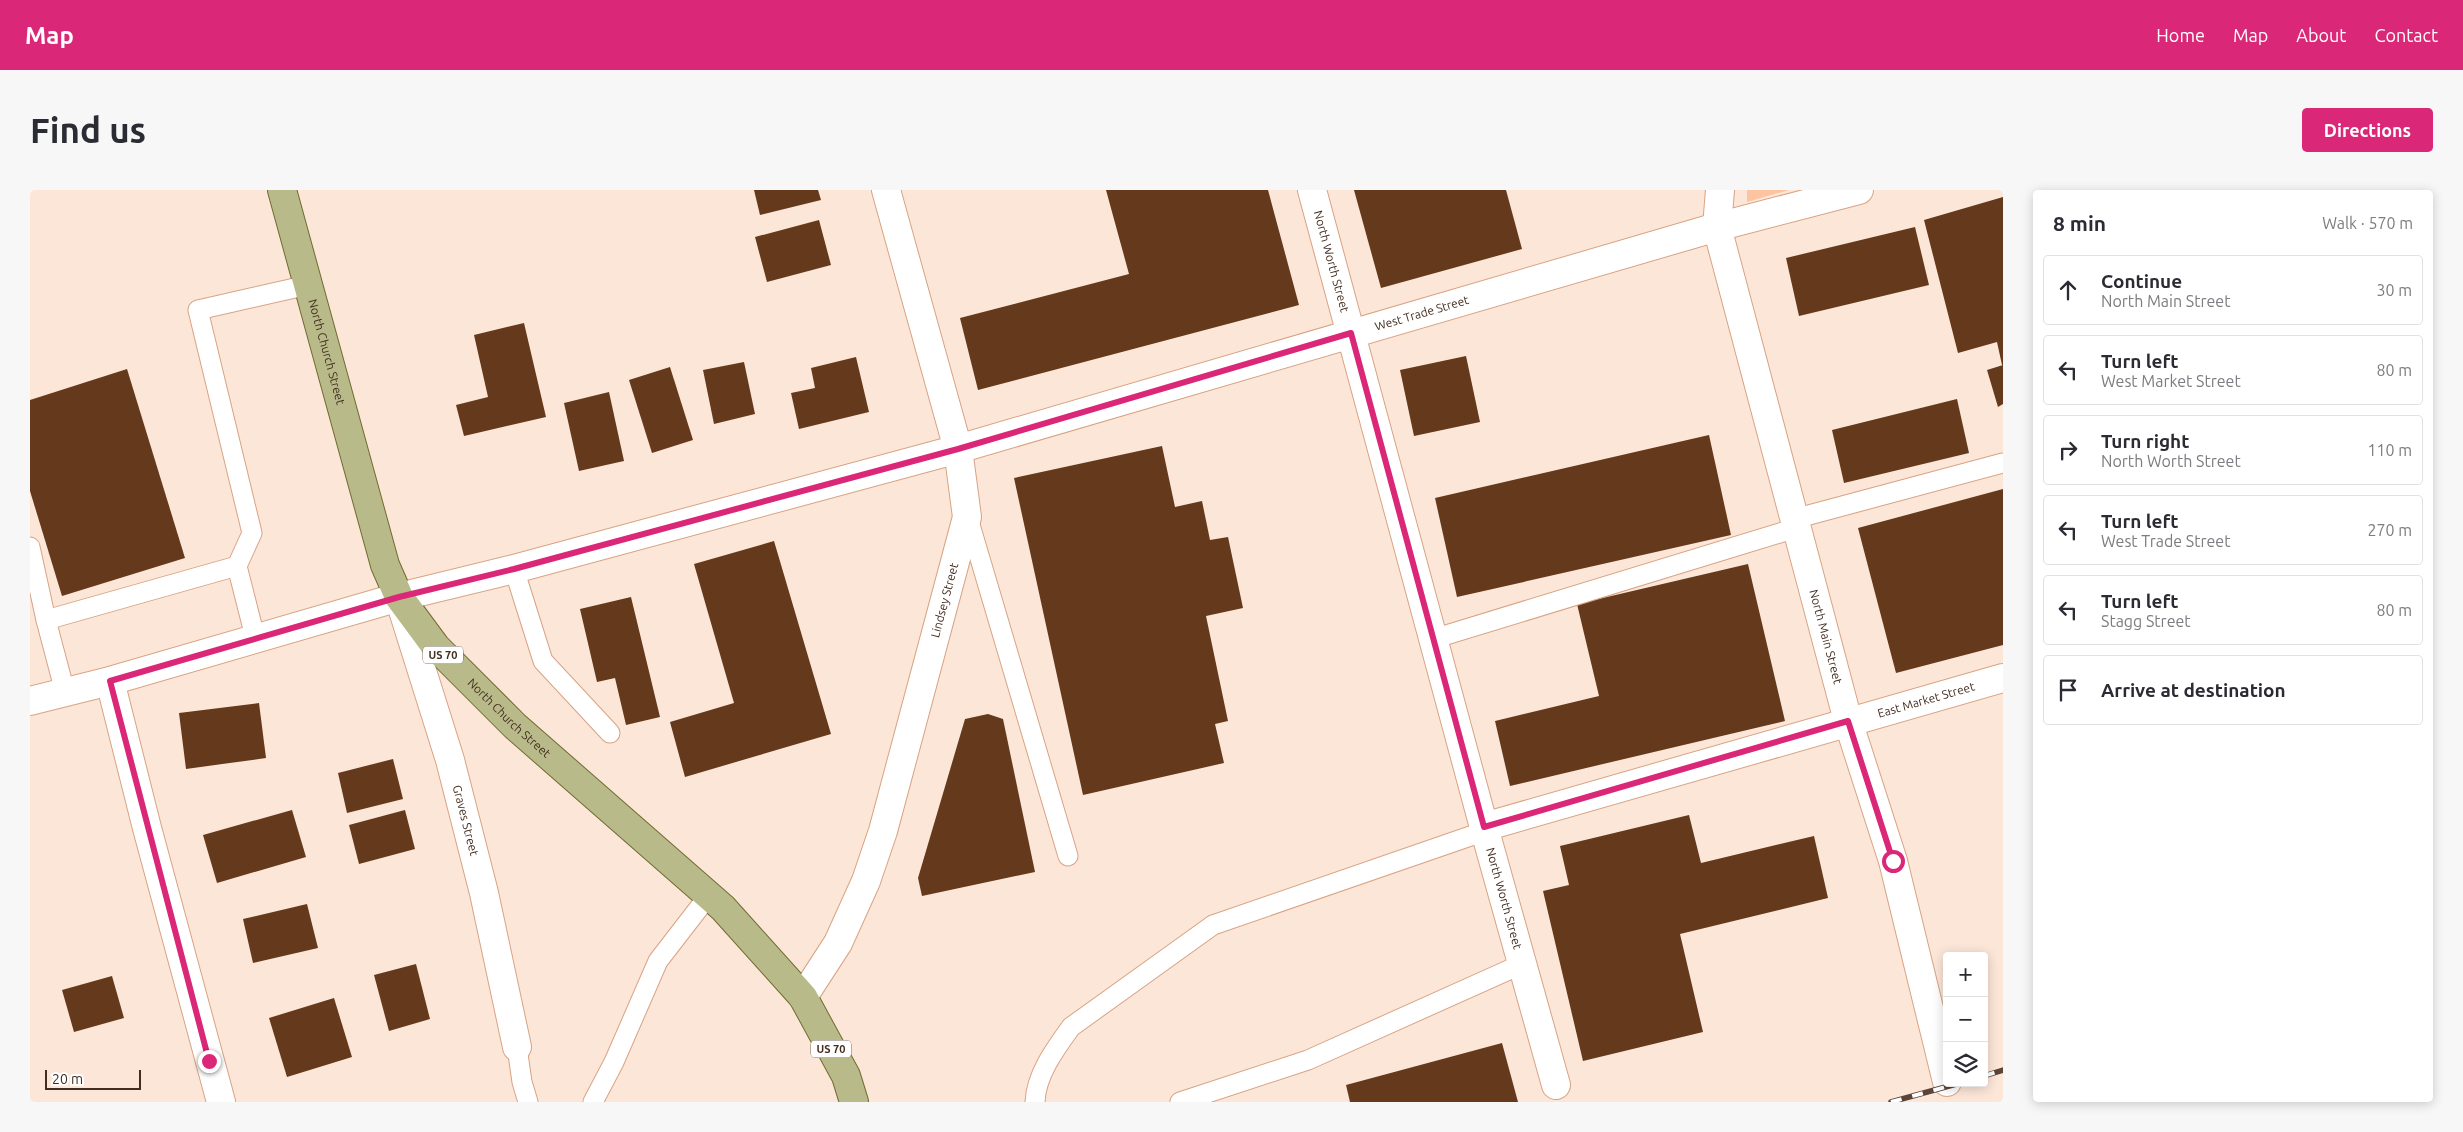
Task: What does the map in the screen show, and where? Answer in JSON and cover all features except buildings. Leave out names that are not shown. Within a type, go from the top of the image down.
[{"type":"main road","name":"North Church Street","points":[[282,190],[385,565],[399,597],[436,647],[515,726],[723,908],[803,997]]},
{"type":"main road","name":"US 70","points":[[803,997],[846,1076],[854,1102]]},
{"type":"street","name":"Lindsey Street","points":[[803,997],[838,943],[869,873],[886,821],[967,517],[958,449],[886,190]]},
{"type":"street","name":"North Worth Street","points":[[1312,190],[1484,829],[1556,1085]]},
{"type":"street","name":"North Main Street","points":[[1720,190],[1717,227],[1848,721],[1893,861],[1948,1091]]},
{"type":"street","name":"West Trade Street","points":[[30,701],[110,681],[255,637],[399,597],[514,569],[958,449],[1717,227],[1859,190]]},
{"type":"street","name":"Graves Street","points":[[399,597],[450,760],[484,893],[517,1047]]},
{"type":"street","name":"East Market Street","points":[[1484,829],[1848,721],[2003,678]]},
{"type":"street","points":[[110,681],[147,828],[221,1102]]},
{"type":"lane","points":[[255,637],[237,566],[252,532],[198,310],[308,285]]},
{"type":"lane","points":[[1434,639],[1795,524],[2003,463]]},
{"type":"lane","points":[[967,517],[1068,856]]},
{"type":"lane","points":[[30,547],[46,620],[65,692]]},
{"type":"lane","points":[[46,620],[237,566]]},
{"type":"lane","points":[[514,569],[543,661],[610,733]]},
{"type":"lane","points":[[1035,1102],[1035,1094],[1044,1071],[1056,1048],[1071,1028],[1213,925],[1484,829]]},
{"type":"lane","points":[[593,1102],[614,1062],[658,961],[709,895]]},
{"type":"lane","points":[[1180,1102],[1308,1060],[1522,964]]},
{"type":"lane","points":[[517,1047],[522,1082],[528,1102]]},
{"type":"shaded area","points":[[1747,190],[1789,190],[1747,202]]},
{"type":"railway","points":[[1988,1075],[2003,1070]]},
{"type":"railway","points":[[1891,1102],[1945,1087]]},
{"type":"route","points":[[209,1061],[110,681],[221,647],[399,597],[514,569],[958,449],[1351,333],[1484,827],[1848,721],[1893,861]]}]
